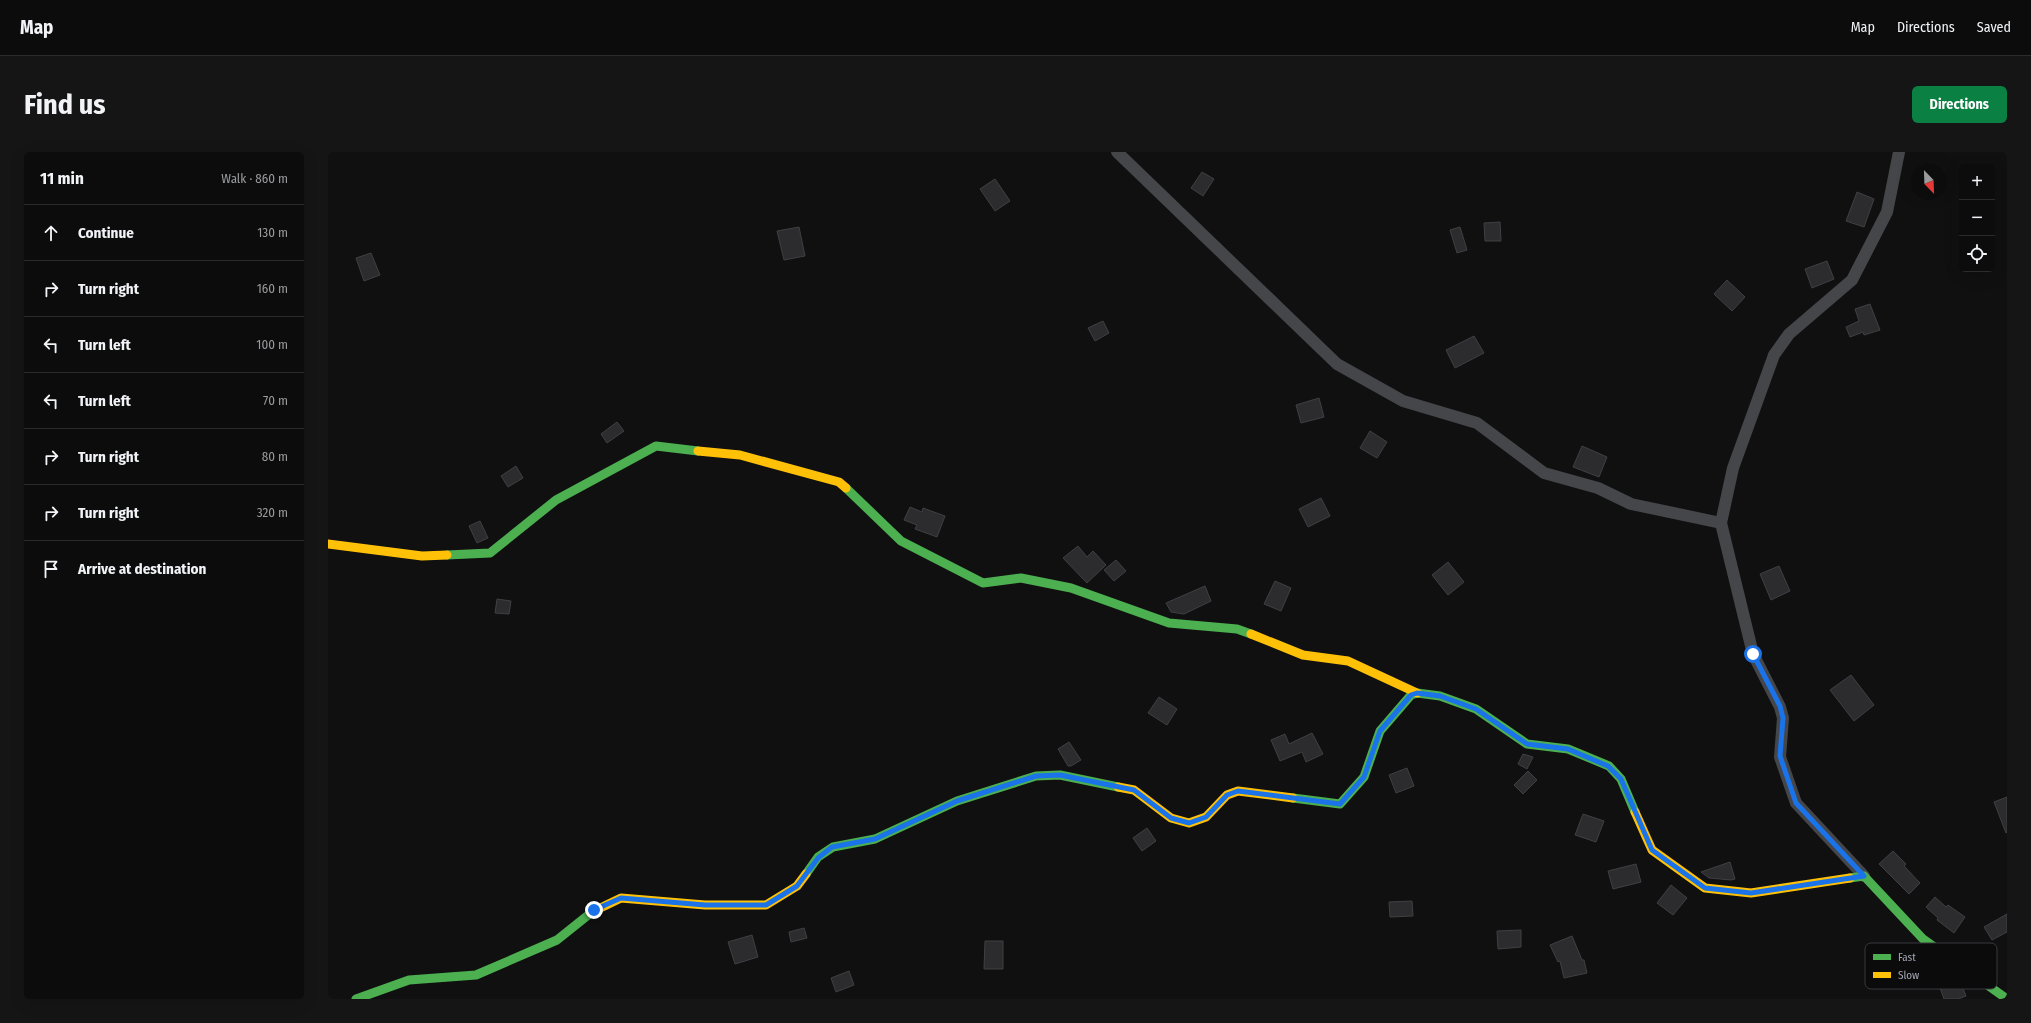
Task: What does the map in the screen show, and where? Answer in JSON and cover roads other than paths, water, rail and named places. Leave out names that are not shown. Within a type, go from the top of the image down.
[{"type":"street","points":[[1117,152],[1337,364],[1403,401],[1477,423],[1544,473],[1598,488],[1631,504],[1721,523]]},
{"type":"street","points":[[1899,152],[1887,212],[1852,280],[1789,334],[1774,355],[1733,468],[1721,523],[1753,654],[1783,718],[1780,756],[1796,803],[1923,939],[1929,943]]},
{"type":"street","points":[[328,544],[422,556],[490,553],[556,500],[656,446],[740,455],[838,482],[901,541],[983,583],[1022,578],[1071,588],[1169,623],[1237,629],[1304,655],[1348,661],[1417,693],[1440,696],[1476,709],[1527,744],[1568,749],[1608,766],[1621,779],[1652,850],[1705,888],[1751,893],[1864,876]]},
{"type":"street","points":[[356,999],[409,980],[476,975],[557,940],[594,910],[621,898],[705,905],[766,905],[797,886],[818,858],[832,847],[875,839],[957,801],[1036,776],[1060,775],[1134,790],[1171,818],[1189,823],[1206,817],[1227,795],[1238,791],[1340,804],[1364,777],[1380,731],[1411,695],[1417,693]]},
{"type":"street","points":[[1993,989],[2007,999]]}]
